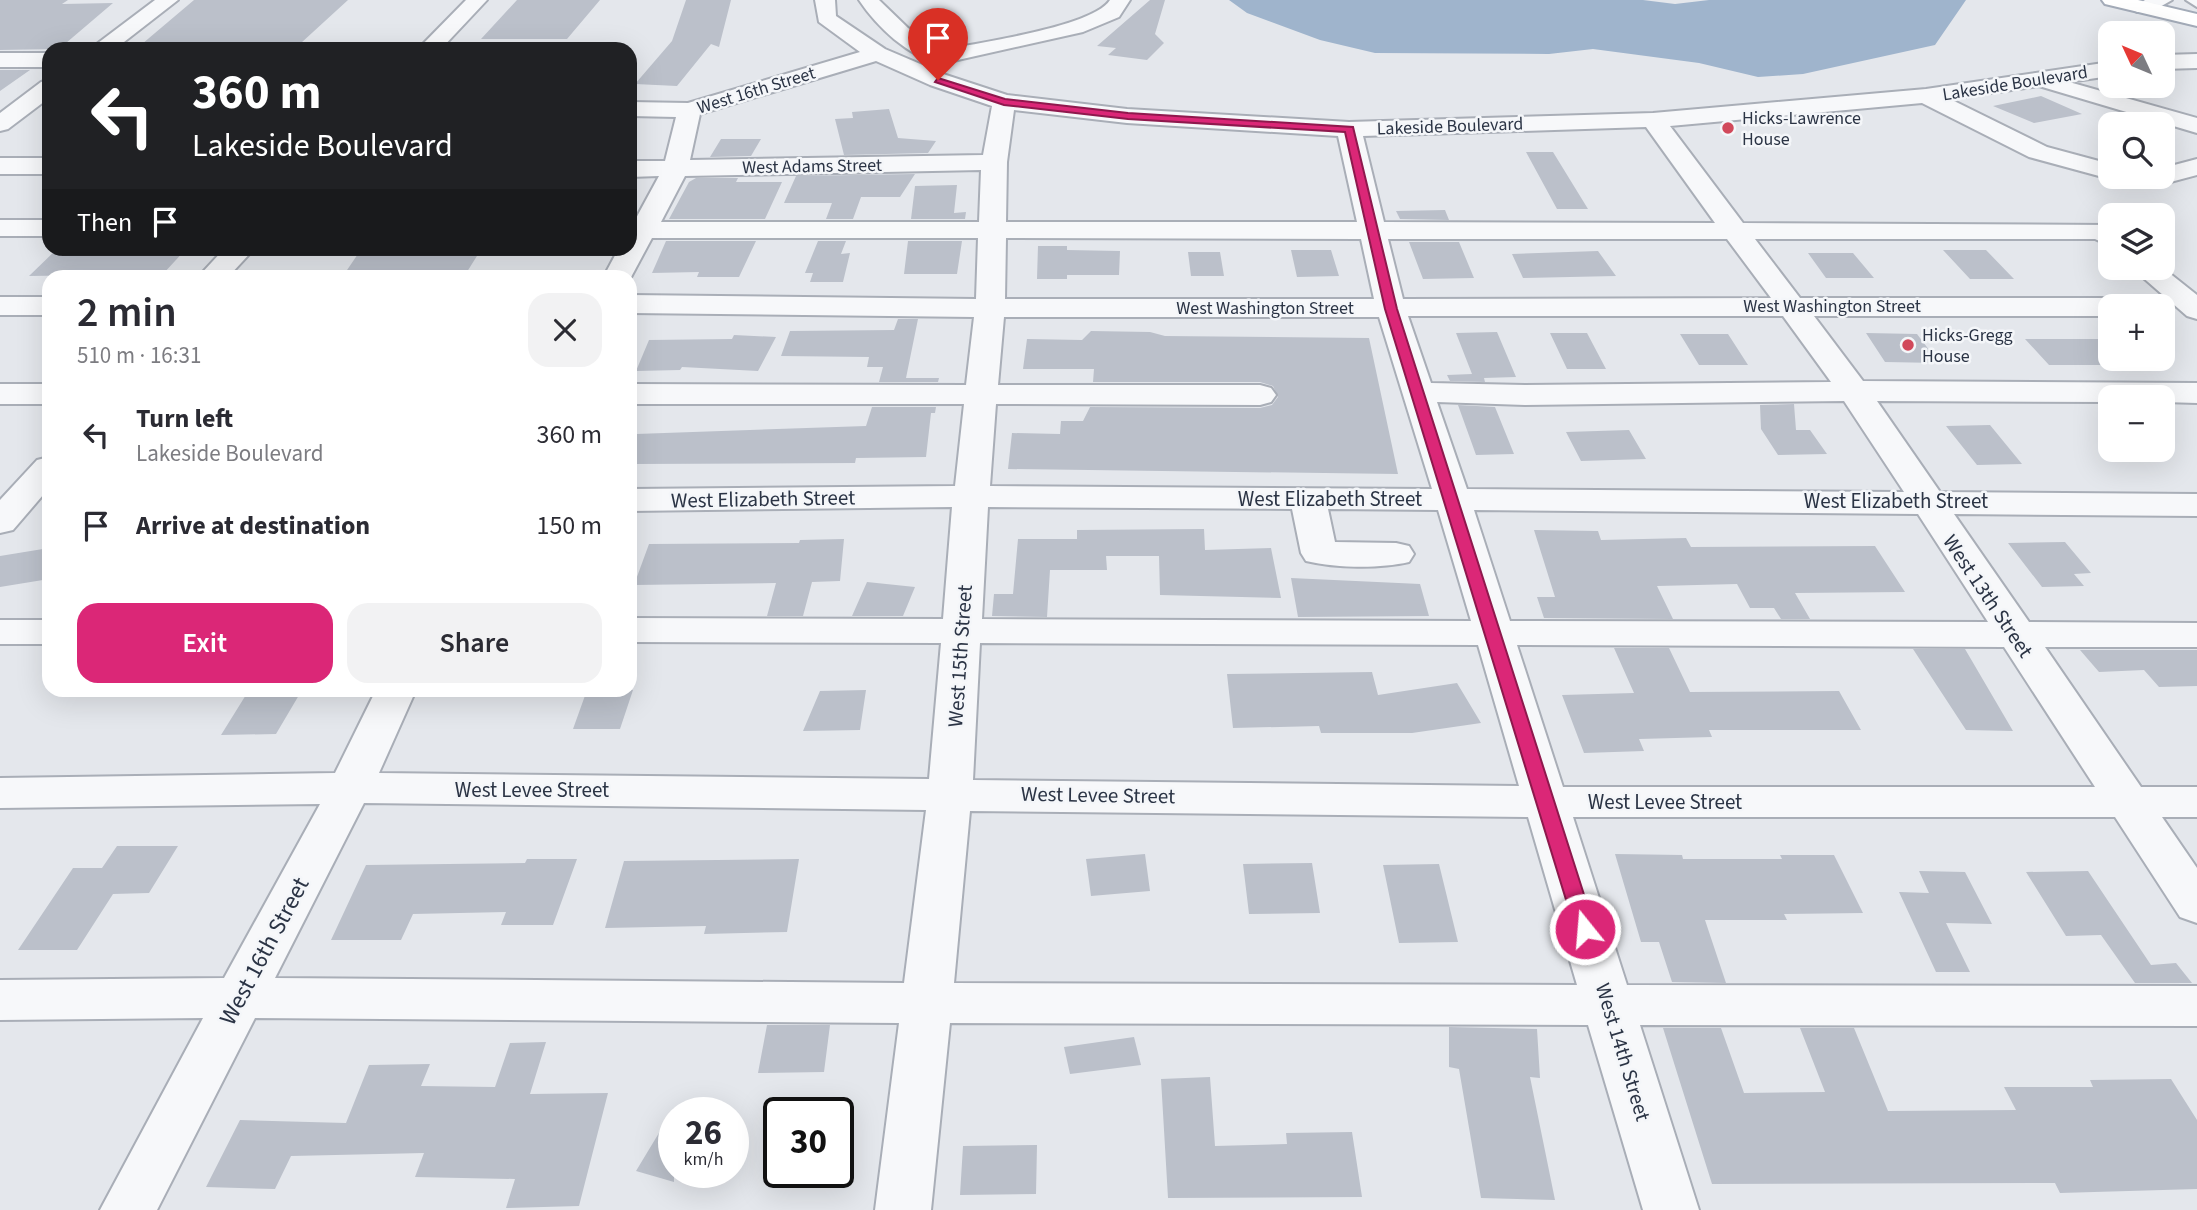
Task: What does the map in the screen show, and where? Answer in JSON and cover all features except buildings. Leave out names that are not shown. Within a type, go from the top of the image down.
[{"type":"main road","points":[[2112,0],[2196,12]]},
{"type":"street","points":[[111,42],[168,0]]},
{"type":"street","points":[[436,42],[477,0]]},
{"type":"street","points":[[825,0],[855,0]]},
{"type":"street","name":"Lakeside Boulevard","points":[[825,0],[826,18],[877,54],[938,80],[1004,102],[1128,116],[1349,129],[1654,120],[1926,96],[2098,70]]},
{"type":"street","points":[[869,0],[875,10],[923,48],[940,57],[1076,28],[1112,13],[1120,0]]},
{"type":"street","name":"West 16th Street","points":[[637,228],[676,169],[690,110],[877,54]]},
{"type":"street","points":[[0,60],[42,60]]},
{"type":"street","points":[[2175,62],[2197,61]]},
{"type":"street","points":[[2033,79],[2197,126]]},
{"type":"street","points":[[0,124],[11,107],[42,91]]},
{"type":"street","points":[[1926,96],[2033,150],[2098,170]]},
{"type":"street","name":"West 15th Street","points":[[903,1210],[950,793],[971,496],[990,308],[994,162],[1004,102]]},
{"type":"street","points":[[11,107],[42,107]]},
{"type":"street","points":[[637,109],[690,110]]},
{"type":"street","name":"West 13th Street","points":[[1654,120],[1854,391],[1924,500],[2197,905]]},
{"type":"street","name":"West 14th Street","points":[[1349,129],[1391,309],[1454,500],[1671,1210]]},
{"type":"street","name":"West Adams Street","points":[[637,169],[994,162]]},
{"type":"street","points":[[0,166],[42,166]]},
{"type":"street","points":[[2175,172],[2197,166]]},
{"type":"street","points":[[0,228],[42,228]]},
{"type":"street","points":[[637,230],[992,228],[2098,234]]},
{"type":"street","points":[[220,270],[233,256]]},
{"type":"street","points":[[2161,280],[2196,308]]},
{"type":"street","name":"West Washington Street","points":[[637,304],[1391,309],[1793,305],[2098,307]]},
{"type":"street","points":[[0,306],[42,306]]},
{"type":"street","points":[[2175,307],[2196,308]]},
{"type":"street","points":[[1418,392],[1525,395],[1854,391],[2197,393]]},
{"type":"street","points":[[0,394],[42,394]]},
{"type":"street","points":[[637,394],[1260,395]]},
{"type":"street","points":[[17,509],[42,476]]},
{"type":"street","name":"West Elizabeth Street","points":[[637,500],[971,496],[1924,500],[2197,505]]},
{"type":"street","points":[[1308,499],[1319,553],[1396,554]]},
{"type":"street","points":[[637,630],[1495,634],[1722,631],[2015,636],[2197,635]]},
{"type":"street","points":[[0,632],[42,632]]},
{"type":"street","name":"West 16th Street","points":[[128,1210],[350,788],[393,697]]},
{"type":"street","name":"West Levee Street","points":[[0,793],[350,788],[1547,802],[2197,802]]},
{"type":"street","points":[[0,1000],[239,998],[926,1003],[2197,1006]]},
{"type":"water","points":[[1229,0],[1643,0],[1675,4],[1709,0],[1966,0],[1935,45],[1803,74],[1758,77],[1699,63],[1593,49],[1549,54],[1375,53],[1320,40],[1247,13]]},
{"type":"place","name":"Hicks-Lawrence House","points":[[1728,128]]},
{"type":"place","name":"Hicks-Gregg House","points":[[1908,345]]},
{"type":"route","points":[[938,80],[1004,102],[1128,116],[1349,129],[1391,309],[1454,500],[1585,929]]}]
